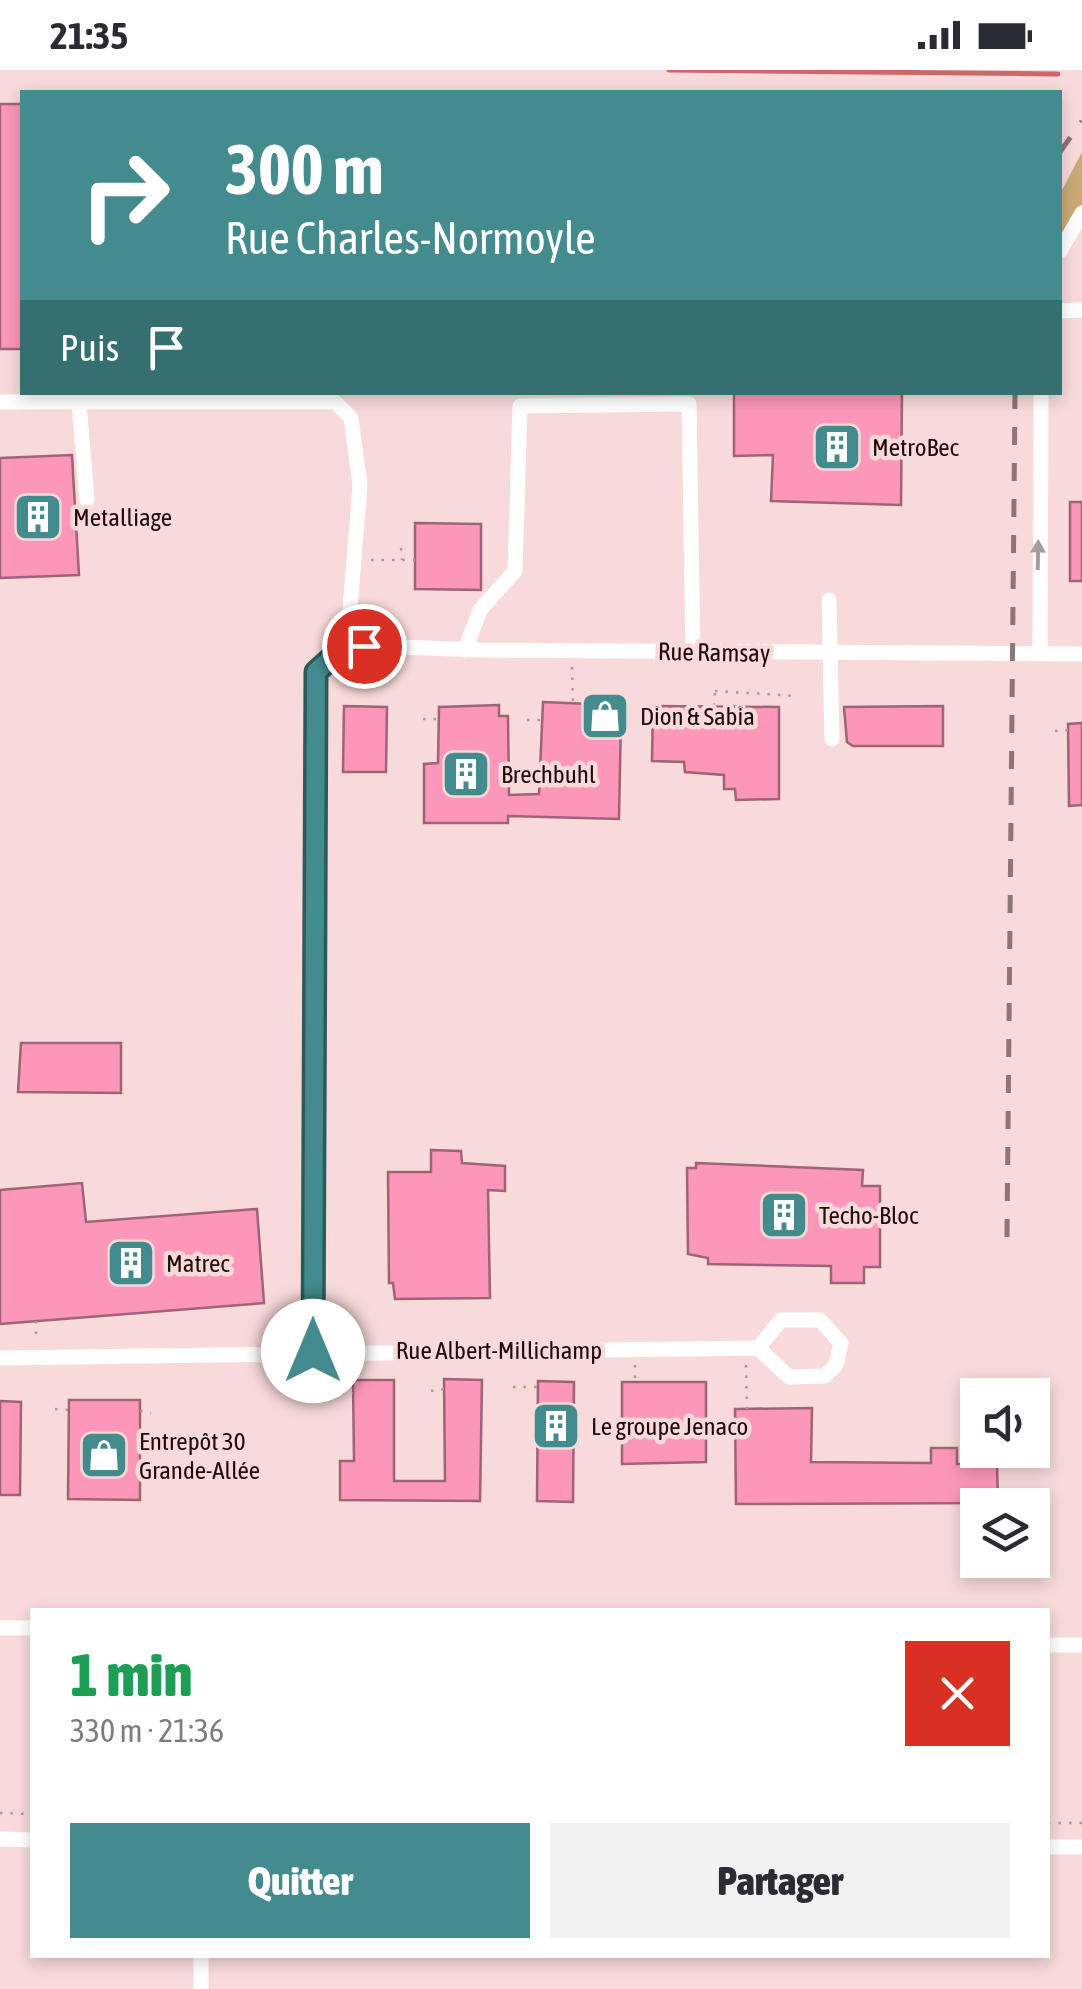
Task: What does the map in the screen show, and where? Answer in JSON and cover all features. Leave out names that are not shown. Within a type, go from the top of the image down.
[{"type":"street","points":[[1062,248],[1082,213]]},
{"type":"street","points":[[1040,652],[1041,395]]},
{"type":"street","points":[[0,402],[111,397],[335,402],[351,418],[360,485],[347,644],[316,672],[313,1351]]},
{"type":"street","points":[[75,399],[87,500]]},
{"type":"street","points":[[465,650],[480,610],[515,570],[520,406],[689,404],[692,652]]},
{"type":"street","points":[[829,600],[832,739]]},
{"type":"street","name":"Rue Ramsay","points":[[347,644],[465,650],[1082,654]]},
{"type":"street","points":[[781,1320],[820,1320],[841,1343],[836,1365],[826,1376],[789,1377],[752,1348],[781,1320]]},
{"type":"street","name":"Rue Albert-Millichamp","points":[[0,1358],[752,1348]]},
{"type":"street","points":[[0,1628],[30,1628]]},
{"type":"street","points":[[1050,1645],[1082,1645]]},
{"type":"street","points":[[0,1840],[30,1840]]},
{"type":"street","points":[[1050,1847],[1082,1847]]},
{"type":"street","points":[[201,1989],[202,1958]]},
{"type":"path","points":[[402,548],[402,560]]},
{"type":"path","points":[[354,560],[415,560]]},
{"type":"path","points":[[571,651],[573,703]]},
{"type":"path","points":[[714,706],[715,690],[797,696]]},
{"type":"path","points":[[422,719],[439,719]]},
{"type":"path","points":[[640,719],[653,720]]},
{"type":"path","points":[[527,720],[542,720]]},
{"type":"path","points":[[1055,731],[1068,730]]},
{"type":"path","points":[[36,1321],[36,1358]]},
{"type":"path","points":[[746,1409],[752,1348]]},
{"type":"path","points":[[513,1387],[538,1387]]},
{"type":"path","points":[[431,1391],[444,1388]]},
{"type":"path","points":[[330,1393],[353,1393]]},
{"type":"path","points":[[55,1409],[68,1410]]},
{"type":"path","points":[[140,1410],[151,1413]]},
{"type":"path","points":[[150,1447],[190,1449]]},
{"type":"path","points":[[0,1813],[30,1814]]},
{"type":"path","points":[[1050,1823],[1082,1824]]},
{"type":"shaded area","points":[[1082,152],[1082,204],[1062,236],[1062,190]]},
{"type":"building","points":[[0,104],[20,104],[20,349],[0,349]]},
{"type":"building","name":"MetroBec","points":[[734,395],[902,395],[901,505],[771,501],[773,455],[734,456]]},
{"type":"building","name":"Metalliage","points":[[72,455],[79,575],[0,578],[0,458]]},
{"type":"building","points":[[1070,502],[1082,502],[1082,581],[1070,581]]},
{"type":"building","points":[[415,523],[481,524],[481,590],[415,589]]},
{"type":"building","points":[[543,702],[612,705],[613,714],[621,715],[619,819],[508,816],[508,823],[424,823],[424,764],[438,763],[439,707],[499,705],[499,716],[508,716],[509,795],[539,794]]},
{"type":"building","points":[[344,706],[387,707],[386,772],[343,772]]},
{"type":"building","points":[[653,706],[779,707],[779,799],[736,800],[735,789],[724,789],[724,775],[685,772],[684,762],[652,761]]},
{"type":"building","points":[[943,706],[943,746],[853,746],[847,742],[844,707]]},
{"type":"building","points":[[1082,723],[1082,805],[1069,806],[1068,724]]},
{"type":"building","points":[[21,1043],[121,1043],[121,1093],[18,1092]]},
{"type":"building","points":[[431,1150],[461,1151],[462,1163],[505,1166],[505,1191],[488,1190],[490,1298],[395,1299],[393,1283],[389,1283],[388,1172],[431,1172]]},
{"type":"building","name":"Techo-Bloc","points":[[696,1163],[863,1170],[862,1186],[880,1186],[880,1267],[864,1267],[864,1283],[831,1283],[831,1266],[708,1264],[708,1258],[688,1254],[687,1168],[696,1168]]},
{"type":"building","name":"Matrec","points":[[82,1183],[86,1222],[257,1209],[264,1303],[0,1324],[0,1190]]},
{"type":"building","points":[[444,1379],[482,1380],[480,1501],[340,1500],[340,1461],[354,1461],[353,1380],[394,1380],[394,1481],[445,1481]]},
{"type":"building","name":"Le groupe Jenaco","points":[[538,1381],[574,1382],[573,1502],[537,1501]]},
{"type":"building","points":[[622,1382],[706,1382],[706,1462],[622,1464]]},
{"type":"building","name":"Entrepôt 30 Grande-Allée","points":[[69,1400],[140,1400],[140,1500],[68,1499]]},
{"type":"building","points":[[0,1401],[21,1402],[20,1495],[0,1495]]},
{"type":"building","points":[[812,1408],[811,1462],[931,1463],[931,1448],[957,1448],[960,1468],[997,1468],[998,1488],[960,1488],[960,1503],[736,1504],[735,1409]]},
{"type":"waterway","points":[[669,70],[1058,74]]},
{"type":"railway","points":[[1062,149],[1082,121]]},
{"type":"railway","points":[[1007,1237],[1015,395]]},
{"type":"place","name":"MetroBec","points":[[837,447]]},
{"type":"place","name":"Metalliage","points":[[38,517]]},
{"type":"place","name":"Dion & Sabia","points":[[605,716]]},
{"type":"place","name":"Brechbuhl","points":[[466,774]]},
{"type":"place","name":"Techo-Bloc","points":[[784,1215]]},
{"type":"place","name":"Matrec","points":[[131,1263]]},
{"type":"place","name":"Le groupe Jenaco","points":[[556,1426]]},
{"type":"place","name":"Entrepôt 30 Grande-Allée","points":[[104,1455]]},
{"type":"route","points":[[313,1351],[316,672],[347,644],[364,646]]}]
